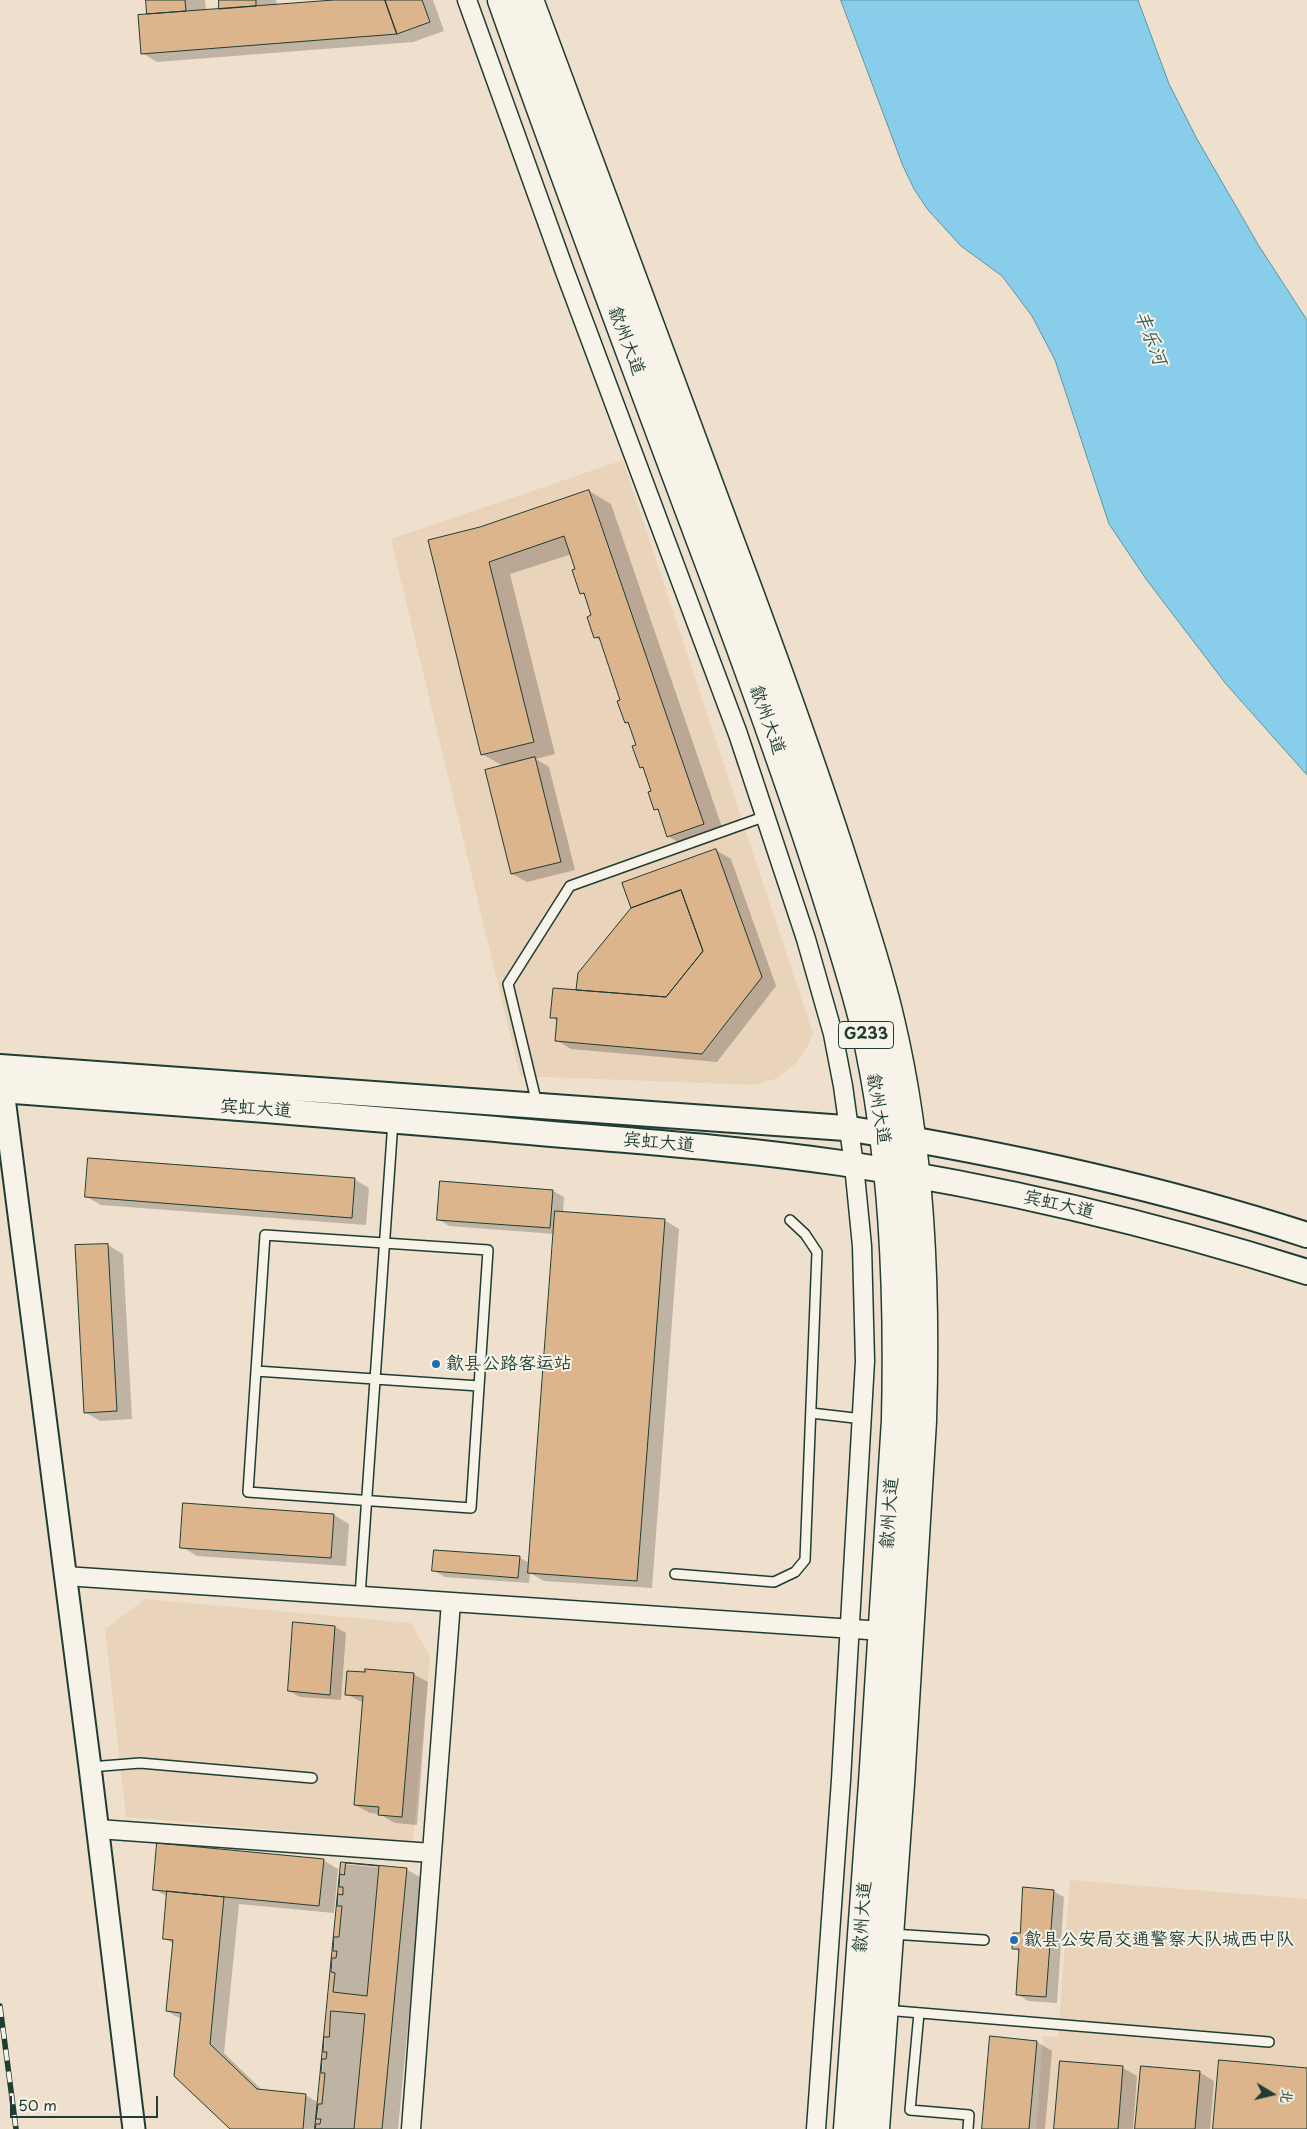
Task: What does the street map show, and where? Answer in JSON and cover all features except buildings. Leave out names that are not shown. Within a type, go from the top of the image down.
[{"type":"highway","name":"歙州大道","points":[[502,0],[594,258],[765,714],[806,833],[864,1026],[883,1134],[894,1244],[897,1362],[883,1631],[848,2129]]},
{"type":"highway","name":"歙州大道","points":[[529,0],[619,248],[790,704],[832,825],[890,1020],[910,1138],[915,1175],[923,1302],[922,1422],[875,2129]]},
{"type":"main road","name":"宾虹大道","points":[[2,1079],[537,1107],[849,1129],[910,1138],[1078,1172],[1221,1209],[1307,1235]]},
{"type":"main road","name":"宾虹大道","points":[[2,1079],[393,1120],[752,1152],[854,1165],[915,1175],[1069,1207],[1212,1244],[1307,1272]]},
{"type":"street","points":[[467,0],[564,269],[738,734],[766,816],[803,931],[833,1034],[849,1129],[854,1165],[864,1304],[863,1419],[816,2129]]},
{"type":"street","points":[[2,1079],[98,1829],[134,2129]]},
{"type":"street","points":[[66,1576],[883,1631]]},
{"type":"street","points":[[411,2129],[451,1602]]},
{"type":"street","points":[[98,1829],[432,1853]]},
{"type":"lane","points":[[537,1107],[508,984],[570,886],[766,816]]},
{"type":"lane","points":[[360,1596],[393,1120]]},
{"type":"lane","points":[[675,1574],[774,1582],[785,1578],[806,1560],[817,1252],[805,1234],[790,1220]]},
{"type":"lane","points":[[265,1235],[488,1250],[471,1508],[248,1492],[256,1371],[265,1235]]},
{"type":"lane","points":[[256,1371],[479,1386]]},
{"type":"lane","points":[[811,1413],[863,1419]]},
{"type":"lane","points":[[90,1767],[140,1763],[312,1778]]},
{"type":"lane","points":[[889,1933],[984,1940]]},
{"type":"lane","points":[[883,2010],[1269,2042]]},
{"type":"lane","points":[[920,2013],[910,2110],[969,2115],[968,2129]]},
{"type":"shaded area","points":[[623,460],[813,1034],[808,1046],[794,1065],[775,1079],[755,1085],[520,1076],[391,539]]},
{"type":"shaded area","points":[[145,1599],[411,1623],[430,1656],[413,1842],[126,1817],[105,1629]]},
{"type":"shaded area","points":[[1070,1880],[1307,1899],[1307,2129],[1036,2129],[1043,2036],[1058,2037]]},
{"type":"water","name":"丰乐河","points":[[841,0],[1138,0],[1169,84],[1197,139],[1259,246],[1307,320],[1307,775],[1226,684],[1146,579],[1109,524],[1055,360],[1032,316],[1002,276],[961,246],[928,210],[914,189],[903,166]]},
{"type":"railway","points":[[0,2006],[16,2129]]},
{"type":"place","name":"歙县公路客运站","points":[[436,1364]]},
{"type":"place","name":"歙县公安局交通警察大队城西中队","points":[[1014,1940]]}]
